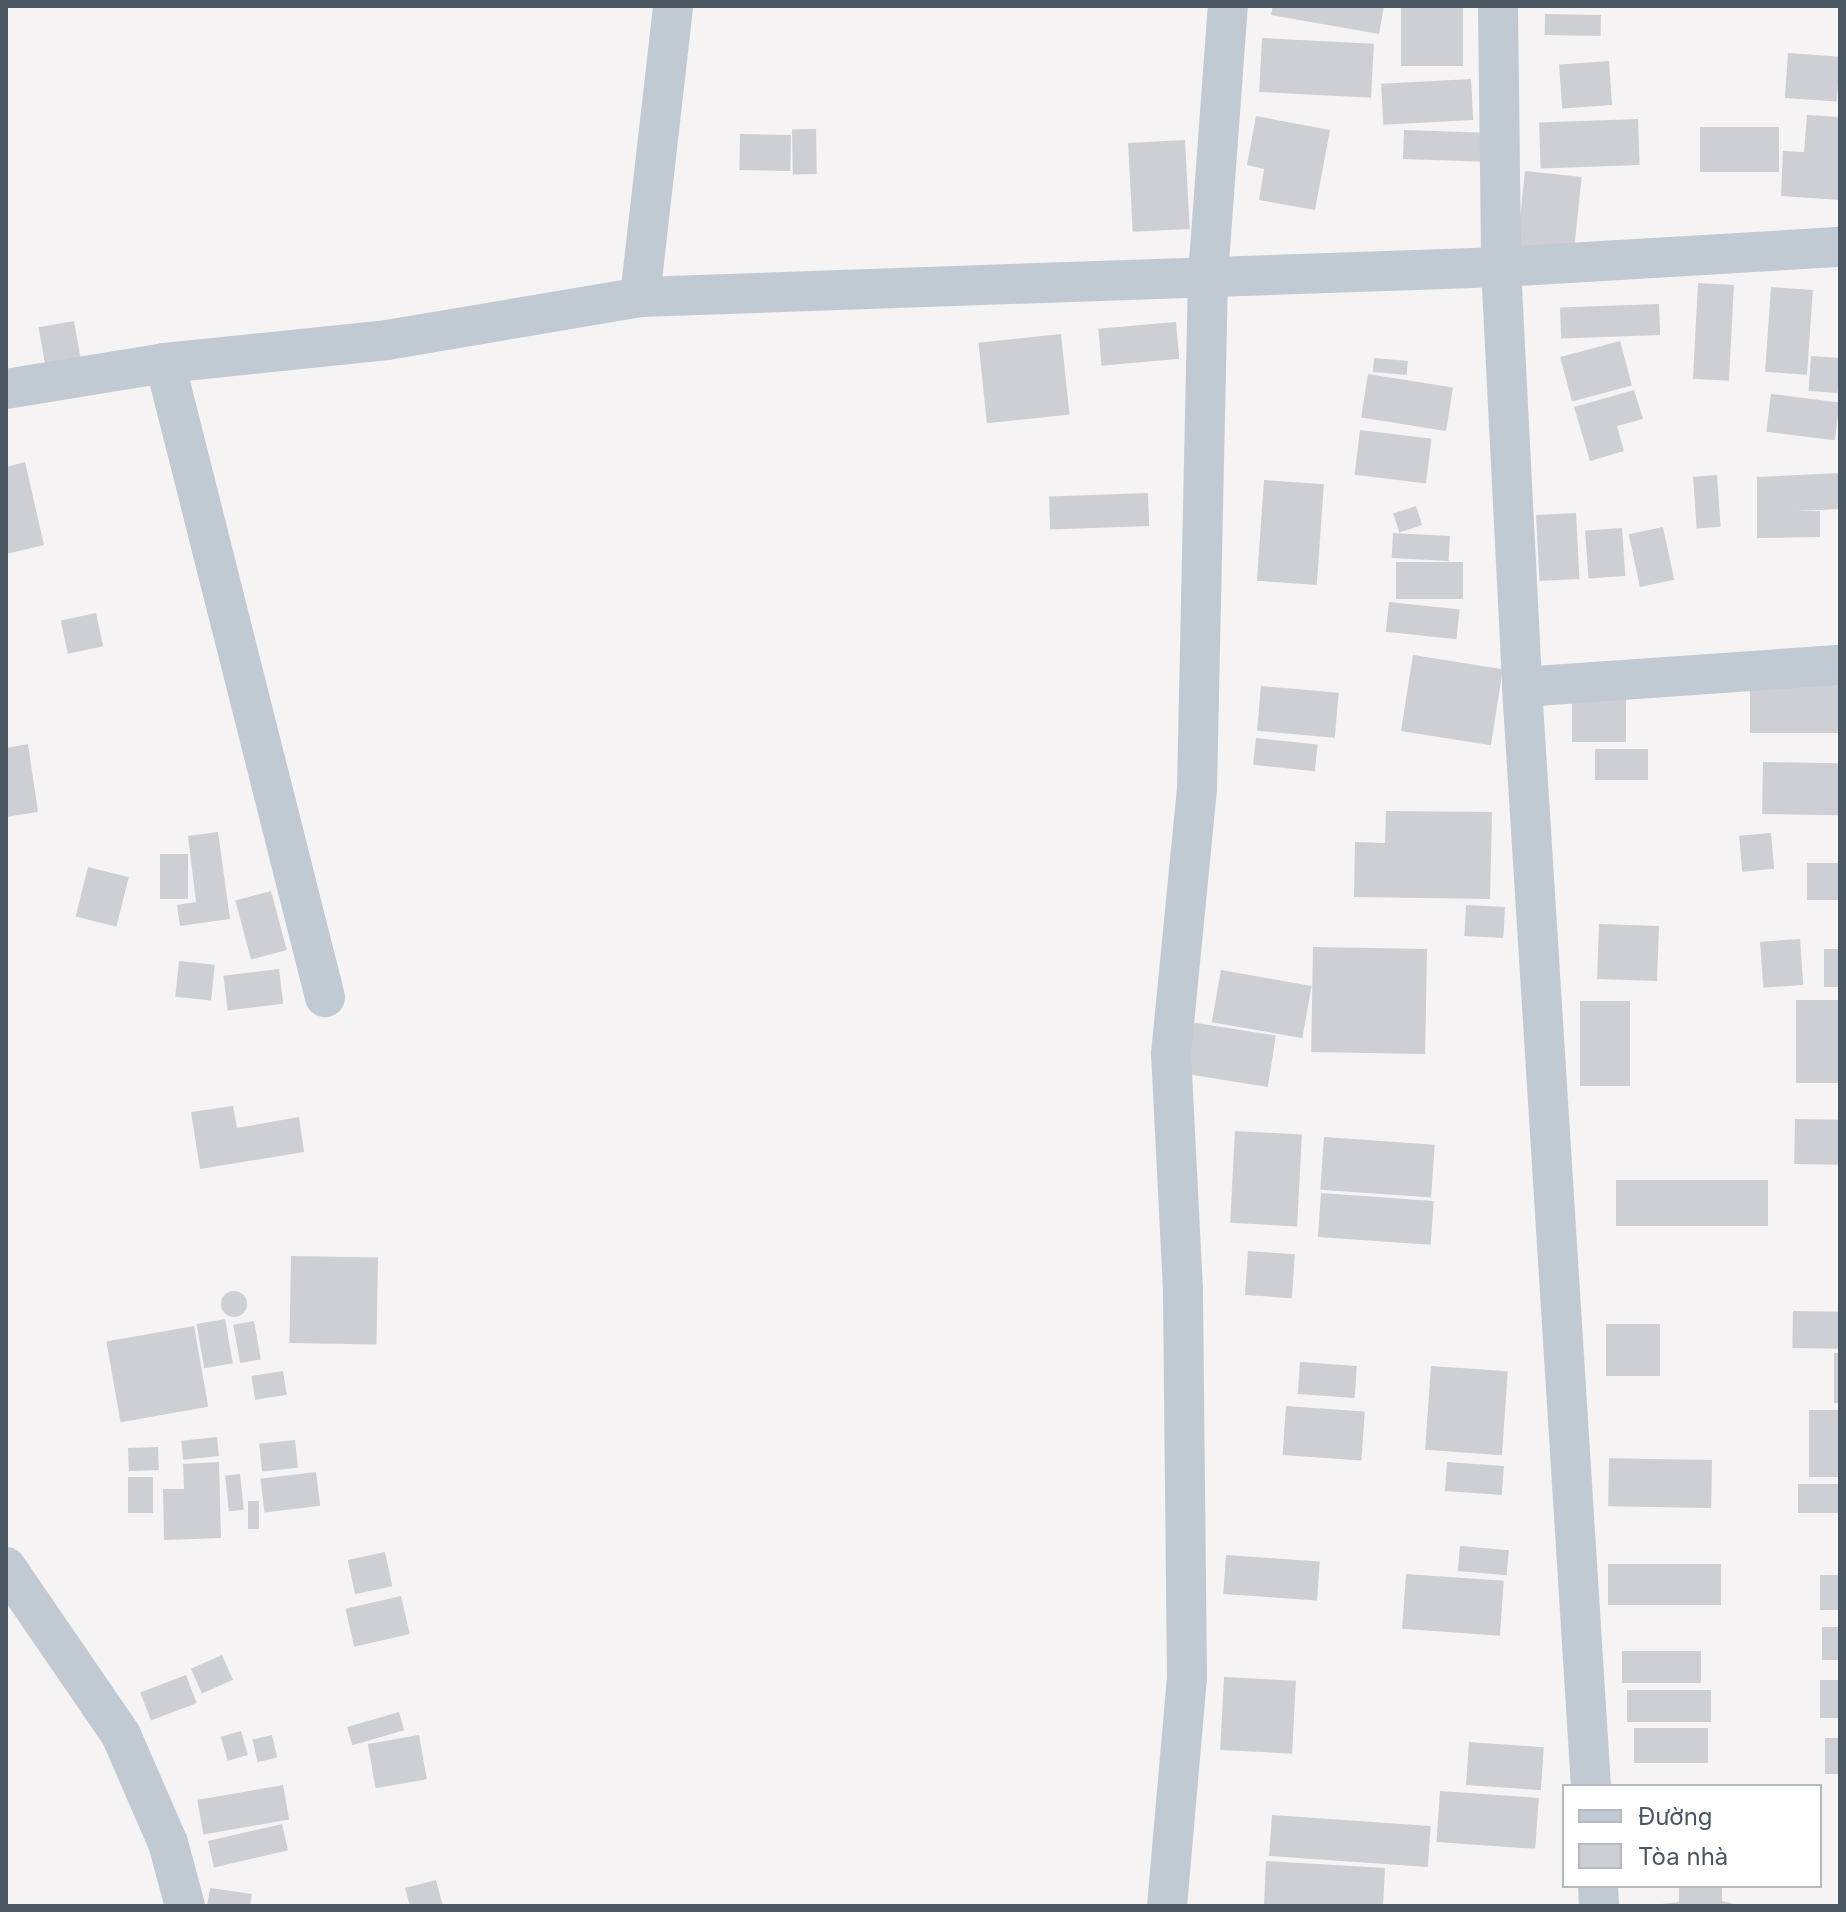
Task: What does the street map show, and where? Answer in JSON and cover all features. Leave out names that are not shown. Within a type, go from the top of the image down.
[{"type":"street","points":[[640,297],[673,6]]},
{"type":"street","points":[[1167,1906],[1187,1678],[1183,1290],[1171,1054],[1197,788],[1208,276],[1228,6]]},
{"type":"street","points":[[1498,6],[1501,267],[1522,687],[1591,1784]]},
{"type":"street","points":[[6,389],[165,363],[387,340],[640,297],[1501,267],[1840,247]]},
{"type":"street","points":[[165,363],[325,997]]},
{"type":"street","points":[[1522,687],[1840,665]]},
{"type":"street","points":[[6,1567],[121,1735],[168,1843],[185,1906]]},
{"type":"building","points":[[1273,6],[1384,6],[1379,34],[1271,15]]},
{"type":"building","points":[[1401,6],[1463,6],[1463,66],[1401,66]]},
{"type":"building","points":[[1545,14],[1601,15],[1601,36],[1545,35]]},
{"type":"building","points":[[1262,38],[1374,44],[1371,98],[1259,92]]},
{"type":"building","points":[[1788,53],[1840,57],[1837,102],[1785,98]]},
{"type":"building","points":[[1609,61],[1612,105],[1562,108],[1559,64]]},
{"type":"building","points":[[1471,79],[1473,120],[1383,125],[1381,84]]},
{"type":"building","points":[[1807,115],[1840,117],[1840,200],[1781,196],[1783,151],[1804,152]]},
{"type":"building","points":[[1256,116],[1330,130],[1315,210],[1259,200],[1264,169],[1247,165]]},
{"type":"building","points":[[1638,119],[1640,165],[1541,168],[1539,122]]},
{"type":"building","points":[[1700,127],[1779,127],[1779,172],[1700,172]]},
{"type":"building","points":[[792,129],[816,129],[817,174],[793,174]]},
{"type":"building","points":[[1404,130],[1486,133],[1485,162],[1403,159]]},
{"type":"building","points":[[740,134],[791,135],[790,171],[739,170]]},
{"type":"building","points":[[1185,140],[1190,229],[1133,232],[1128,143]]},
{"type":"building","points":[[1525,171],[1582,177],[1574,253],[1517,247]]},
{"type":"building","points":[[1698,283],[1734,285],[1729,381],[1693,379]]},
{"type":"building","points":[[1771,287],[1813,290],[1807,375],[1765,372]]},
{"type":"building","points":[[1659,304],[1660,335],[1561,338],[1560,307]]},
{"type":"building","points":[[74,321],[81,359],[45,366],[39,327]]},
{"type":"building","points":[[1176,322],[1179,359],[1102,366],[1098,329]]},
{"type":"building","points":[[1061,334],[1069,415],[987,423],[978,343]]},
{"type":"building","points":[[1620,341],[1632,385],[1572,401],[1560,357]]},
{"type":"building","points":[[1811,356],[1840,358],[1837,393],[1809,391]]},
{"type":"building","points":[[1374,358],[1408,361],[1407,375],[1373,372]]},
{"type":"building","points":[[1368,374],[1453,387],[1446,431],[1361,417]]},
{"type":"building","points":[[1634,390],[1643,419],[1617,426],[1624,451],[1590,461],[1574,407]]},
{"type":"building","points":[[1771,394],[1839,402],[1835,440],[1766,432]]},
{"type":"building","points":[[1360,430],[1431,439],[1426,483],[1355,475]]},
{"type":"building","points":[[25,462],[44,545],[6,554],[6,467]]},
{"type":"building","points":[[1840,473],[1840,509],[1795,511],[1820,511],[1820,537],[1757,538],[1757,477]]},
{"type":"building","points":[[1717,475],[1721,527],[1697,529],[1693,477]]},
{"type":"building","points":[[1264,480],[1324,484],[1317,585],[1257,581]]},
{"type":"building","points":[[1148,493],[1149,526],[1050,529],[1049,496]]},
{"type":"building","points":[[1416,506],[1422,525],[1399,532],[1393,513]]},
{"type":"building","points":[[1576,513],[1579,579],[1540,581],[1536,515]]},
{"type":"building","points":[[1663,527],[1674,580],[1640,587],[1629,534]]},
{"type":"building","points":[[1622,528],[1625,576],[1588,578],[1585,531]]},
{"type":"building","points":[[1393,533],[1450,536],[1449,561],[1392,558]]},
{"type":"building","points":[[1396,562],[1463,562],[1463,599],[1396,599]]},
{"type":"building","points":[[1389,602],[1460,609],[1456,639],[1386,632]]},
{"type":"building","points":[[96,613],[103,646],[68,654],[61,620]]},
{"type":"building","points":[[1413,655],[1503,669],[1491,745],[1401,731]]},
{"type":"building","points":[[1750,685],[1840,685],[1840,733],[1750,733]]},
{"type":"building","points":[[1261,686],[1339,693],[1335,738],[1257,731]]},
{"type":"building","points":[[1572,698],[1626,698],[1626,742],[1572,742]]},
{"type":"building","points":[[1256,738],[1318,744],[1315,771],[1253,765]]},
{"type":"building","points":[[28,744],[38,812],[6,817],[6,748]]},
{"type":"building","points":[[1595,749],[1648,749],[1648,780],[1595,780]]},
{"type":"building","points":[[1763,762],[1840,763],[1839,815],[1762,814]]},
{"type":"building","points":[[1386,811],[1492,812],[1490,899],[1354,897],[1355,842],[1385,843]]},
{"type":"building","points":[[218,832],[230,919],[180,926],[177,905],[196,902],[188,836]]},
{"type":"building","points":[[1771,833],[1774,869],[1742,872],[1739,836]]},
{"type":"building","points":[[160,854],[188,854],[188,899],[160,899]]},
{"type":"building","points":[[1807,863],[1840,863],[1840,900],[1807,900]]},
{"type":"building","points":[[88,867],[129,877],[116,927],[76,916]]},
{"type":"building","points":[[271,891],[287,950],[251,959],[235,901]]},
{"type":"building","points":[[1466,905],[1505,907],[1503,938],[1464,936]]},
{"type":"building","points":[[1599,924],[1659,926],[1657,981],[1597,979]]},
{"type":"building","points":[[1800,939],[1803,985],[1763,988],[1760,942]]},
{"type":"building","points":[[1313,947],[1427,949],[1425,1054],[1311,1052]]},
{"type":"building","points":[[1824,949],[1840,949],[1840,987],[1824,987]]},
{"type":"building","points":[[179,961],[215,965],[211,1001],[175,997]]},
{"type":"building","points":[[279,969],[283,1004],[228,1011],[223,976]]},
{"type":"building","points":[[1221,970],[1312,986],[1302,1038],[1212,1022]]},
{"type":"building","points":[[1796,1000],[1840,1000],[1840,1083],[1796,1083]]},
{"type":"building","points":[[1580,1001],[1630,1001],[1630,1086],[1580,1086]]},
{"type":"building","points":[[1190,1022],[1276,1036],[1268,1087],[1182,1073]]},
{"type":"building","points":[[233,1106],[237,1128],[299,1117],[304,1152],[200,1169],[191,1112]]},
{"type":"building","points":[[1795,1119],[1840,1120],[1839,1165],[1794,1164]]},
{"type":"building","points":[[1235,1131],[1302,1135],[1297,1226],[1230,1223]]},
{"type":"building","points":[[1324,1137],[1435,1145],[1431,1198],[1320,1190]]},
{"type":"building","points":[[1616,1180],[1768,1180],[1768,1226],[1616,1226]]},
{"type":"building","points":[[1321,1193],[1434,1201],[1431,1245],[1318,1237]]},
{"type":"building","points":[[1248,1251],[1295,1254],[1292,1298],[1245,1295]]},
{"type":"building","points":[[291,1256],[378,1258],[376,1345],[289,1343]]},
{"type":"building","points":[[234,1291],[243,1295],[247,1304],[243,1313],[234,1317],[225,1313],[221,1304],[225,1295]]},
{"type":"building","points":[[1793,1311],[1840,1312],[1839,1349],[1792,1348]]},
{"type":"building","points":[[225,1319],[233,1363],[204,1368],[196,1324]]},
{"type":"building","points":[[254,1321],[261,1359],[240,1363],[233,1325]]},
{"type":"building","points":[[1606,1324],[1660,1324],[1660,1376],[1606,1376]]},
{"type":"building","points":[[194,1326],[208,1407],[121,1422],[106,1341]]},
{"type":"building","points":[[1834,1353],[1840,1353],[1840,1403],[1834,1403]]},
{"type":"building","points":[[1300,1362],[1357,1366],[1355,1398],[1298,1394]]},
{"type":"building","points":[[1431,1366],[1508,1371],[1502,1455],[1425,1450]]},
{"type":"building","points":[[283,1371],[287,1395],[255,1400],[251,1376]]},
{"type":"building","points":[[1286,1406],[1365,1412],[1361,1460],[1283,1455]]},
{"type":"building","points":[[1809,1410],[1840,1410],[1840,1477],[1809,1477]]},
{"type":"building","points":[[217,1437],[219,1456],[183,1460],[181,1441]]},
{"type":"building","points":[[295,1440],[298,1468],[262,1472],[259,1444]]},
{"type":"building","points":[[158,1447],[159,1470],[129,1471],[128,1448]]},
{"type":"building","points":[[1609,1458],[1712,1460],[1711,1508],[1608,1506]]},
{"type":"building","points":[[219,1462],[221,1538],[164,1540],[163,1489],[184,1489],[183,1464]]},
{"type":"building","points":[[1447,1462],[1504,1466],[1502,1495],[1445,1491]]},
{"type":"building","points":[[316,1472],[320,1506],[265,1513],[260,1479]]},
{"type":"building","points":[[240,1474],[244,1510],[229,1511],[225,1476]]},
{"type":"building","points":[[128,1477],[153,1477],[153,1513],[128,1513]]},
{"type":"building","points":[[1798,1484],[1840,1484],[1840,1513],[1798,1513]]},
{"type":"building","points":[[248,1501],[259,1501],[259,1529],[248,1529]]},
{"type":"building","points":[[1460,1546],[1509,1550],[1507,1575],[1458,1571]]},
{"type":"building","points":[[385,1552],[392,1586],[355,1594],[348,1560]]},
{"type":"building","points":[[1226,1555],[1320,1562],[1317,1600],[1223,1594]]},
{"type":"building","points":[[1608,1564],[1721,1564],[1721,1605],[1608,1605]]},
{"type":"building","points":[[1406,1574],[1504,1581],[1500,1636],[1402,1629]]},
{"type":"building","points":[[1820,1575],[1840,1575],[1840,1610],[1820,1610]]},
{"type":"building","points":[[401,1596],[410,1634],[354,1647],[345,1609]]},
{"type":"building","points":[[1822,1627],[1840,1627],[1840,1660],[1822,1660]]},
{"type":"building","points":[[1622,1651],[1701,1651],[1701,1683],[1622,1683]]},
{"type":"building","points":[[222,1655],[233,1680],[202,1693],[191,1669]]},
{"type":"building","points":[[186,1675],[197,1703],[151,1721],[140,1693]]},
{"type":"building","points":[[1224,1677],[1296,1681],[1292,1754],[1220,1750]]},
{"type":"building","points":[[1820,1680],[1840,1680],[1840,1718],[1820,1718]]},
{"type":"building","points":[[1627,1690],[1711,1690],[1711,1722],[1627,1722]]},
{"type":"building","points":[[399,1712],[404,1730],[352,1745],[347,1727]]},
{"type":"building","points":[[1634,1728],[1708,1728],[1708,1763],[1634,1763]]},
{"type":"building","points":[[241,1731],[248,1755],[228,1761],[221,1737]]},
{"type":"building","points":[[272,1735],[277,1757],[258,1762],[253,1739]]},
{"type":"building","points":[[419,1735],[427,1779],[376,1788],[368,1744]]},
{"type":"building","points":[[1825,1738],[1840,1738],[1840,1774],[1825,1774]]},
{"type":"building","points":[[1469,1742],[1544,1747],[1541,1790],[1466,1785]]},
{"type":"building","points":[[283,1785],[289,1819],[203,1835],[197,1800]]},
{"type":"building","points":[[1440,1791],[1539,1798],[1535,1849],[1436,1842]]},
{"type":"building","points":[[1272,1815],[1431,1826],[1428,1867],[1269,1856]]},
{"type":"building","points":[[282,1824],[288,1850],[214,1867],[208,1841]]},
{"type":"building","points":[[1266,1861],[1385,1868],[1383,1906],[1264,1906]]},
{"type":"building","points":[[436,1880],[443,1906],[410,1906],[405,1888]]},
{"type":"building","points":[[210,1888],[252,1894],[250,1906],[207,1906]]},
{"type":"building","points":[[1679,1888],[1722,1888],[1722,1901],[1742,1906],[1644,1906],[1679,1902]]}]
